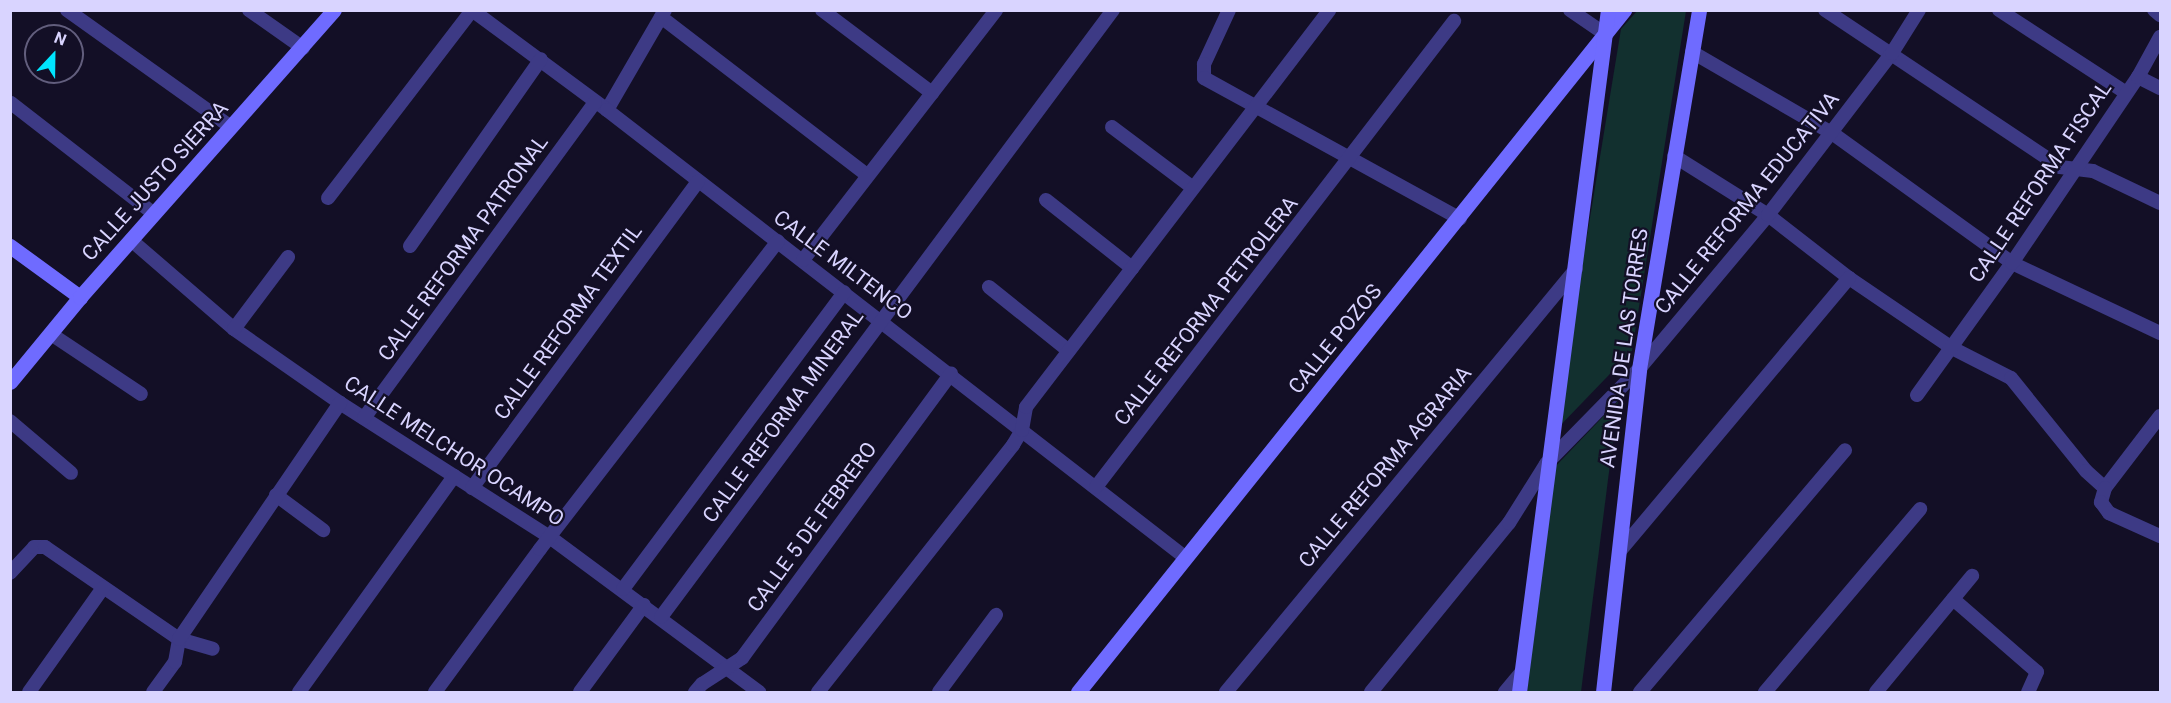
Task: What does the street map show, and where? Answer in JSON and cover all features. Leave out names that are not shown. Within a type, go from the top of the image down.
[{"type":"street","points":[[67,10],[231,127]]},
{"type":"street","points":[[249,10],[303,48]]},
{"type":"street","name":"CALLE JUSTO SIERRA","points":[[10,382],[153,213],[303,48],[334,10]]},
{"type":"street","points":[[328,198],[472,10]]},
{"type":"street","name":"CALLE MILTENCO","points":[[472,10],[541,59],[803,260],[1186,558]]},
{"type":"street","points":[[822,10],[932,93]]},
{"type":"street","points":[[803,260],[867,174],[996,10]]},
{"type":"street","name":"CALLE REFORMA MINERAL","points":[[661,617],[1113,10]]},
{"type":"street","points":[[1229,10],[1204,64],[1204,78],[1349,160],[1460,219]]},
{"type":"street","points":[[818,693],[1022,430],[1026,407],[1329,10]]},
{"type":"street","points":[[1570,10],[1605,34]]},
{"type":"street","points":[[1519,693],[1546,464],[1577,268],[1608,10]]},
{"type":"street","name":"CALLE POZOS","points":[[1078,693],[1460,219],[1624,10]]},
{"type":"street","name":"AVENIDA DE LAS TORRES","points":[[1603,693],[1639,369],[1699,10]]},
{"type":"street","points":[[1826,10],[2060,167],[2093,171],[2160,203]]},
{"type":"street","name":"CALLE REFORMA EDUCATIVA","points":[[1371,693],[1509,524],[1546,464],[1639,369],[1768,215],[1892,53],[1919,10]]},
{"type":"street","points":[[1999,10],[2125,92]]},
{"type":"street","points":[[2154,10],[2160,15]]},
{"type":"street","points":[[663,14],[867,174]]},
{"type":"street","name":"CALLE REFORMA PATRONAL","points":[[364,418],[601,106],[663,14]]},
{"type":"street","name":"CALLE REFORMA PETROLERA","points":[[1096,487],[1454,21]]},
{"type":"street","name":"CALLE REFORMA FISCAL","points":[[1917,395],[2012,263],[2125,92],[2138,77],[2160,37]]},
{"type":"street","points":[[1692,52],[1832,133],[2012,263],[2160,333]]},
{"type":"street","points":[[410,246],[541,59]]},
{"type":"street","points":[[2138,77],[2160,88]]},
{"type":"street","points":[[11,103],[153,213]]},
{"type":"street","points":[[1113,127],[1192,187]]},
{"type":"street","points":[[1674,156],[1768,215],[1849,278],[1952,348],[2011,378],[2086,471],[2105,488]]},
{"type":"street","name":"CALLE REFORMA TEXTIL","points":[[472,488],[698,181]]},
{"type":"street","points":[[1046,200],[1132,268]]},
{"type":"street","name":"CALLE MELCHOR OCAMPO","points":[[131,240],[234,329],[340,403],[551,538],[661,617],[759,693]]},
{"type":"street","points":[[435,693],[778,241]]},
{"type":"street","points":[[10,246],[80,297]]},
{"type":"street","points":[[234,329],[288,257]]},
{"type":"street","name":"CALLE REFORMA AGRARIA","points":[[1226,693],[1577,268]]},
{"type":"street","points":[[1619,552],[1849,278]]},
{"type":"street","points":[[989,287],[1069,351]]},
{"type":"street","points":[[623,589],[844,292]]},
{"type":"street","points":[[51,334],[141,394]]},
{"type":"street","name":"CALLE 5 DE FEBRERO","points":[[696,693],[742,658],[951,374]]},
{"type":"street","points":[[153,693],[175,662],[179,639],[340,403]]},
{"type":"street","points":[[2160,416],[2105,488],[2101,502],[2109,513],[2160,536]]},
{"type":"street","points":[[10,421],[71,473]]},
{"type":"street","points":[[1640,693],[1845,450]]},
{"type":"street","points":[[299,693],[454,476]]},
{"type":"street","points":[[276,495],[323,530]]},
{"type":"street","points":[[1765,693],[1920,508]]},
{"type":"street","points":[[10,573],[34,547],[45,547],[179,639],[213,649]]},
{"type":"street","points":[[1876,693],[1972,576]]},
{"type":"street","points":[[29,693],[103,588]]},
{"type":"street","points":[[1953,599],[2037,672],[2028,693]]},
{"type":"street","points":[[580,693],[644,605]]},
{"type":"street","points":[[939,693],[996,615]]},
{"type":"street","points":[[1504,693],[1522,672]]},
{"type":"green space","points":[[1637,11],[1686,11],[1632,351],[1555,431],[1621,29]]},
{"type":"green space","points":[[1618,401],[1581,692],[1527,692],[1552,470]]}]
